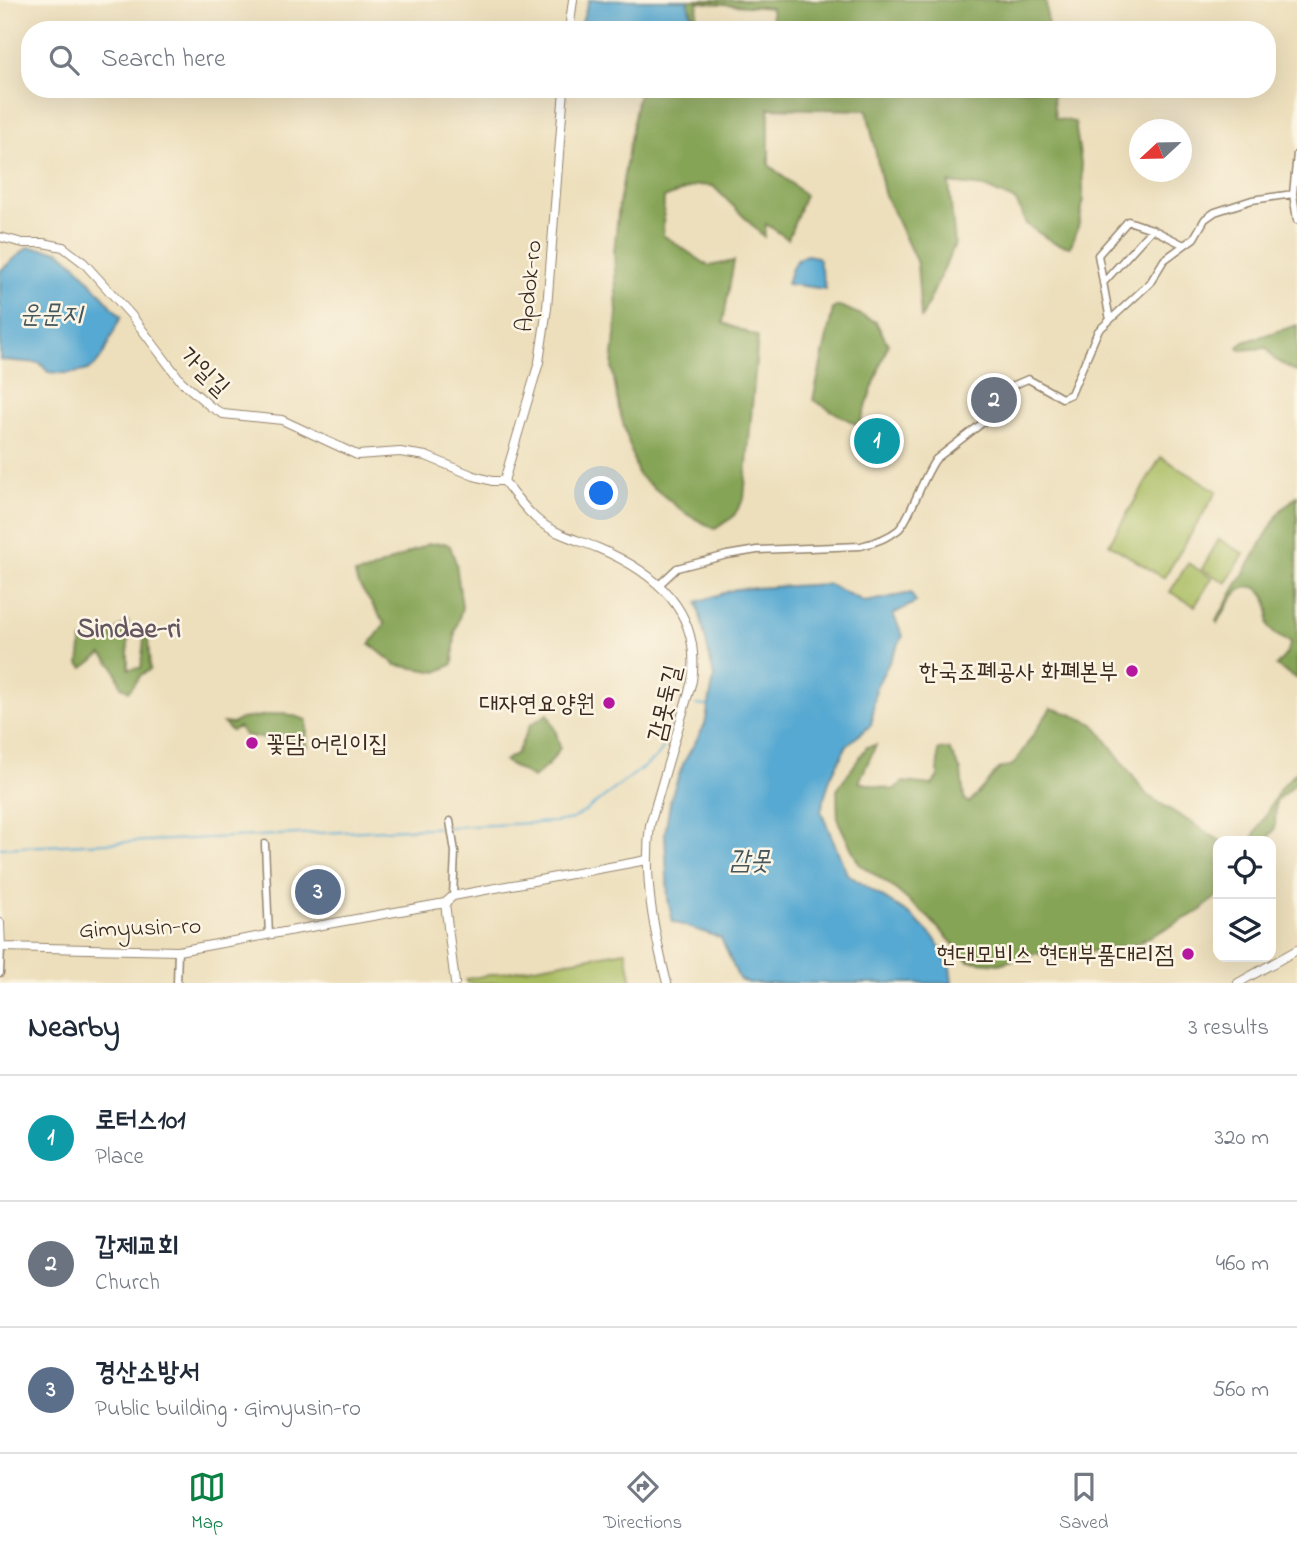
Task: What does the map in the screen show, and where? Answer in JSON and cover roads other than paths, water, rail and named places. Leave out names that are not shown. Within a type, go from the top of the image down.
[{"type":"street","points":[[570,21],[573,0]]},
{"type":"street","name":"Apdok-ro","points":[[505,481],[539,362],[547,308],[563,98]]},
{"type":"street","points":[[1297,154],[1293,194],[1297,220]]},
{"type":"street","points":[[660,584],[677,568],[727,555],[757,550],[862,546],[873,544],[899,529],[927,470],[936,459],[1003,407],[1012,386],[1028,379],[1062,398],[1070,394],[1098,331],[1150,283],[1164,260],[1194,238],[1205,219],[1215,212],[1252,200],[1293,194]]},
{"type":"street","points":[[1110,320],[1098,255],[1128,221],[1152,229],[1184,245]]},
{"type":"street","points":[[1103,283],[1152,229]]},
{"type":"street","name":"가일길","points":[[0,237],[23,243],[63,247],[84,263],[131,315],[181,381],[223,414],[282,420],[357,455],[400,452],[426,456],[474,476],[505,481]]},
{"type":"street","name":"감못둑길","points":[[505,481],[539,521],[561,534],[632,565],[660,584],[676,604],[687,627],[694,657],[686,703],[650,825],[647,860],[656,944],[667,983]]},
{"type":"street","points":[[450,821],[455,852],[453,896]]},
{"type":"street","points":[[265,844],[269,935]]},
{"type":"street","points":[[455,983],[445,903],[453,896],[647,860]]},
{"type":"street","name":"Gimyusin-ro","points":[[1,947],[178,951],[445,903]]},
{"type":"street","points":[[0,923],[0,973]]},
{"type":"street","points":[[1238,983],[1297,950]]},
{"type":"street","points":[[177,983],[178,951]]},
{"type":"water","points":[[589,0],[687,0],[692,21],[582,21]]},
{"type":"water","name":"운문지","points":[[28,247],[59,251],[76,265],[121,317],[103,355],[90,369],[67,373],[48,372],[40,363],[0,360],[0,271]]},
{"type":"water","points":[[807,255],[818,257],[826,289],[787,284],[795,263]]},
{"type":"water","name":"감못","points":[[828,584],[865,602],[911,593],[916,602],[893,614],[903,636],[876,687],[871,725],[847,745],[830,778],[821,811],[847,874],[913,917],[935,939],[950,967],[952,983],[749,983],[739,979],[721,938],[673,922],[668,899],[665,833],[671,797],[684,762],[705,725],[714,677],[697,602],[736,589]]},
{"type":"waterway","points":[[696,705],[708,706]]},
{"type":"waterway","points":[[0,848],[573,819],[657,757],[673,718]]},
{"type":"place","name":"갑제교회","points":[[994,400]]},
{"type":"place","name":"로터스101","points":[[877,441]]},
{"type":"place","name":"한국조폐공사 화폐본부","points":[[1132,671]]},
{"type":"place","name":"대자연요양원","points":[[609,703]]},
{"type":"place","name":"꽃담 어린이집","points":[[252,743]]},
{"type":"place","name":"경산소방서","points":[[318,892]]},
{"type":"place","name":"현대모비스 현대부품대리점","points":[[1188,954]]},
{"type":"district","name":"Sindae-ri","points":[[129,627]]}]
